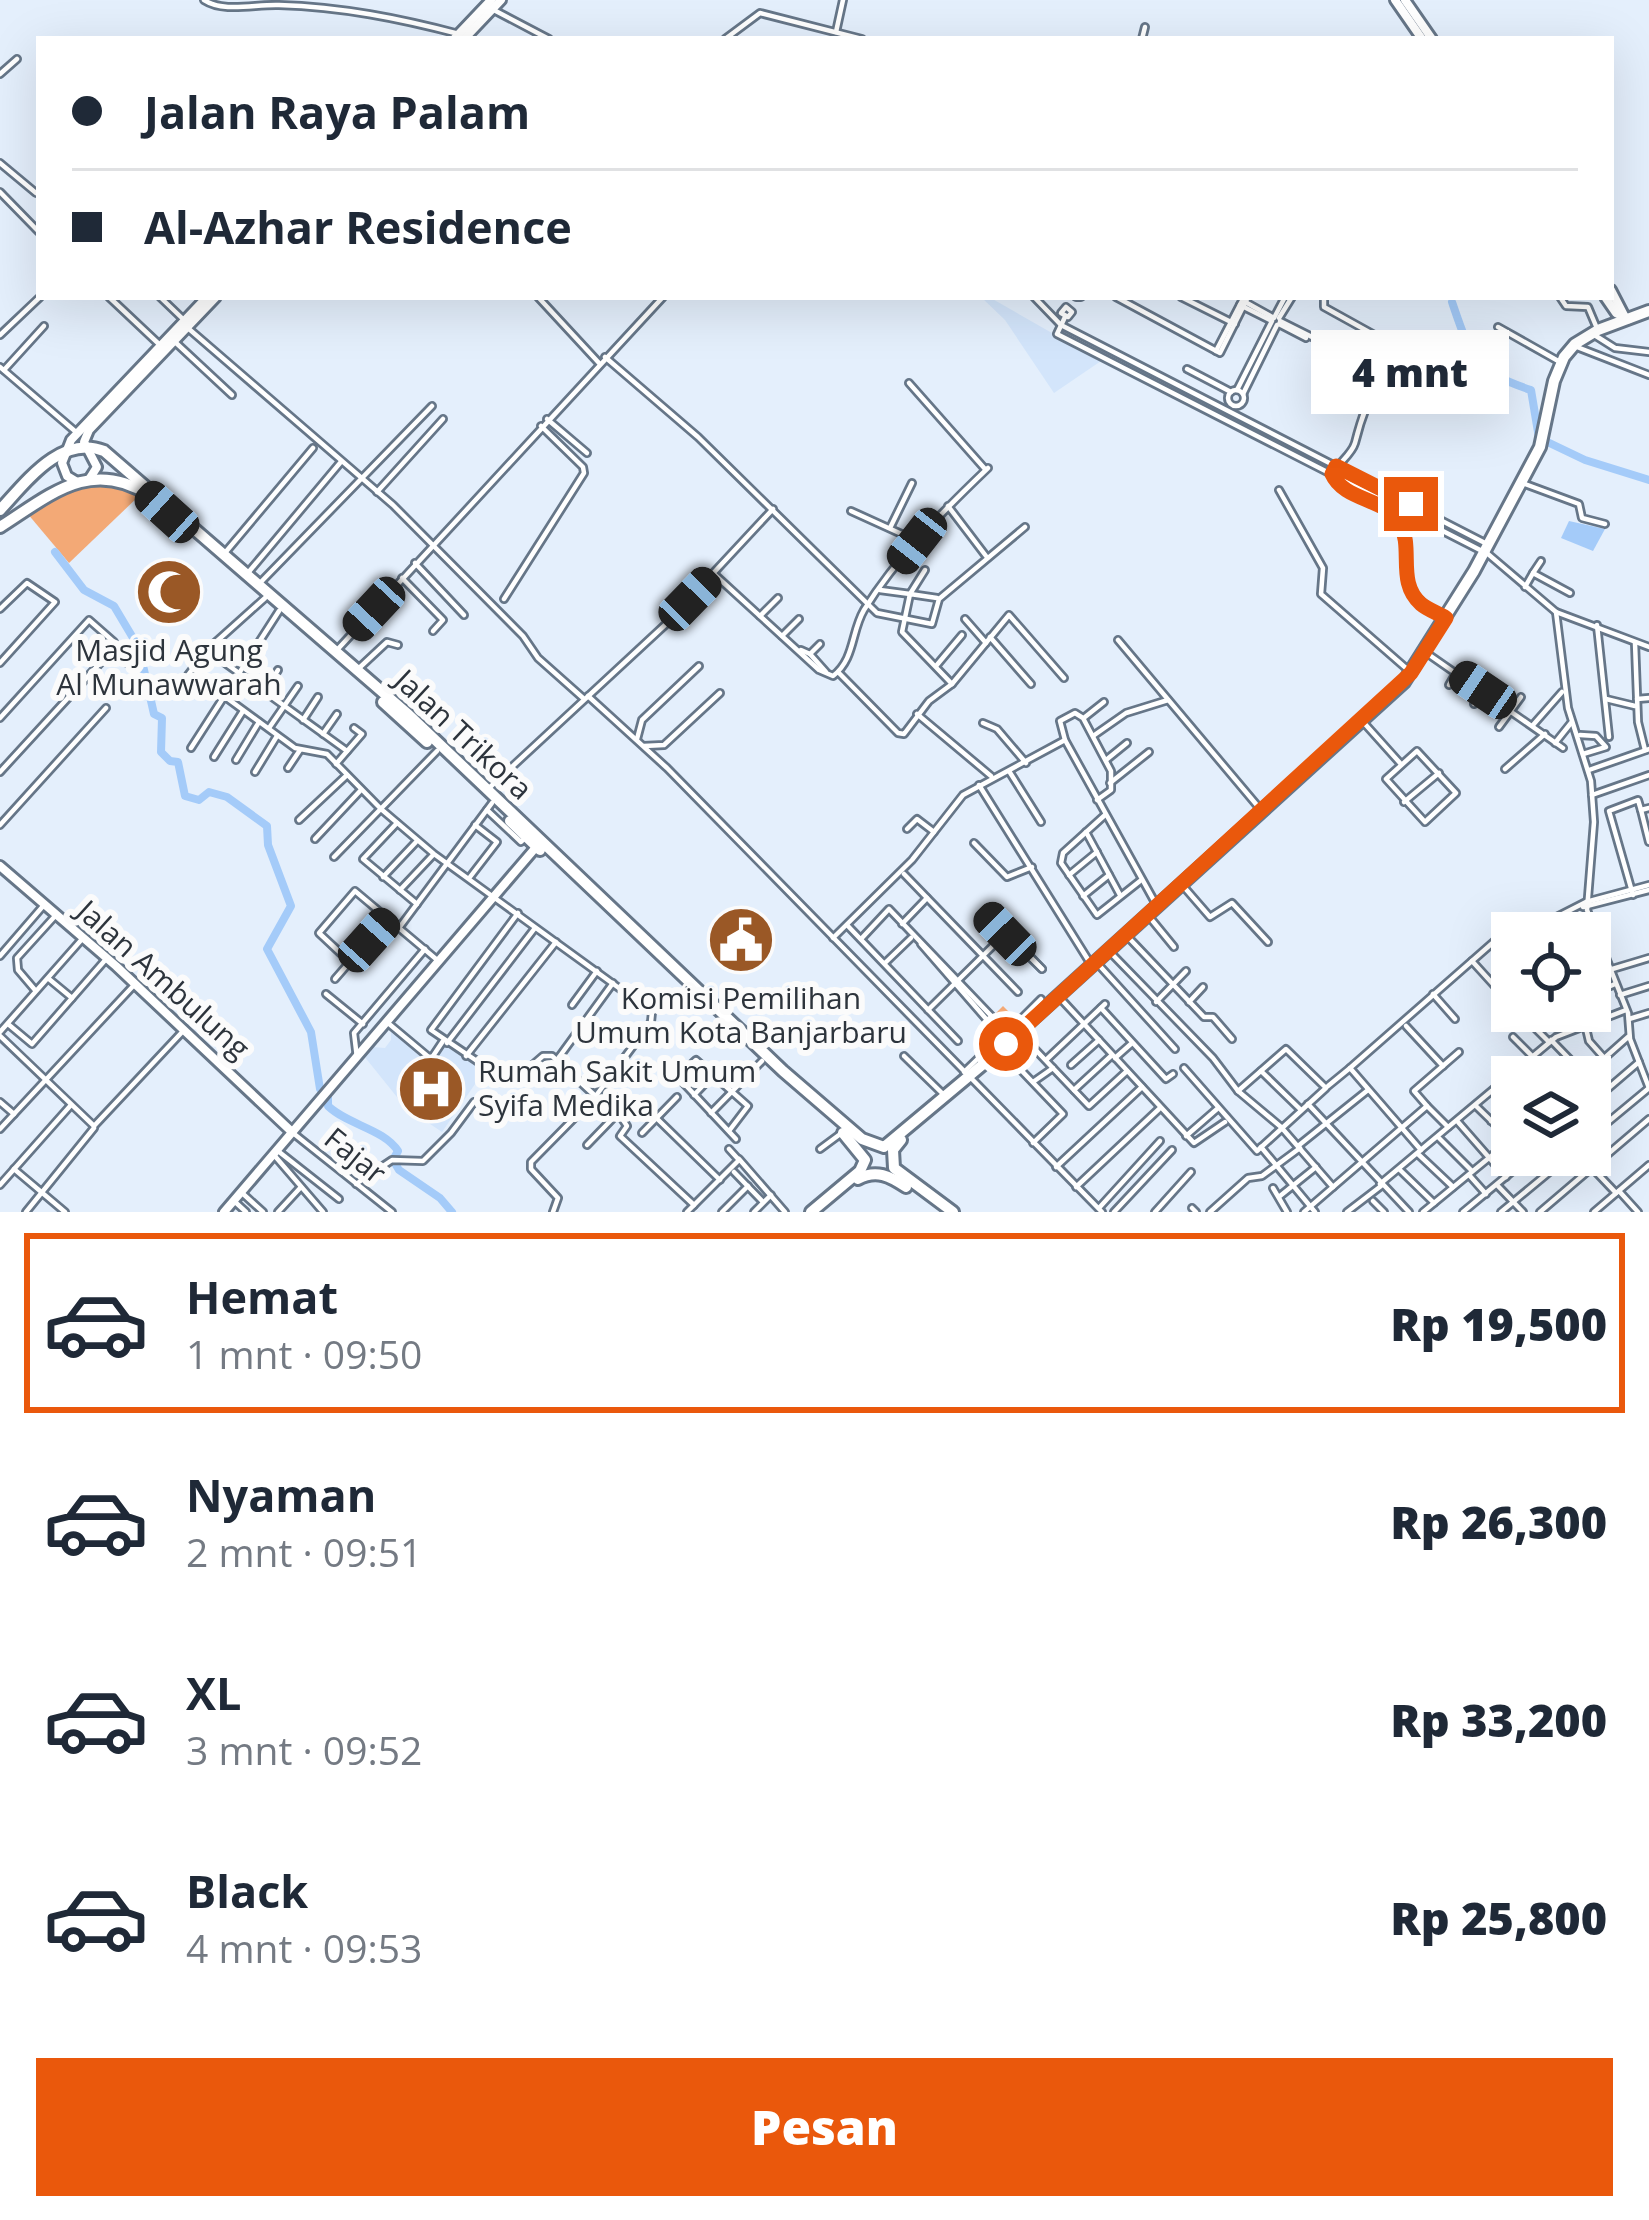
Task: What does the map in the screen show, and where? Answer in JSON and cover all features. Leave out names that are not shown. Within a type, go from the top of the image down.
[{"type":"main road","points":[[1018,1030],[1061,999],[1151,912],[1408,684],[1487,550],[1545,437],[1561,362],[1575,344],[1630,317]]},
{"type":"main road","points":[[1505,517],[1526,484],[1545,437],[1560,374],[1577,347],[1597,333]]},
{"type":"main road","points":[[0,510],[66,449],[86,446]]},
{"type":"main road","name":"Jalan Trikora","points":[[86,446],[111,457],[265,598],[357,670],[762,1061],[843,1132],[865,1160]]},
{"type":"main road","points":[[0,527],[58,489],[81,482]]},
{"type":"main road","name":"Jalan Trikora","points":[[81,482],[129,484],[224,554],[482,787],[489,806],[825,1108],[878,1147]]},
{"type":"main road","points":[[1171,896],[1411,673],[1447,619]]},
{"type":"main road","points":[[815,1212],[860,1171],[867,1152],[892,1144],[1151,912]]},
{"type":"main road","points":[[815,1212],[860,1177],[887,1170],[900,1141],[968,1076]]},
{"type":"main road","points":[[878,1147],[902,1175],[953,1212]]},
{"type":"main road","points":[[865,1160],[869,1170],[891,1177],[941,1212]]},
{"type":"street","points":[[204,0],[217,8],[257,4],[367,11],[455,36]]},
{"type":"street","points":[[460,36],[501,0]]},
{"type":"street","points":[[836,32],[843,0]]},
{"type":"street","points":[[1394,0],[1420,36]]},
{"type":"street","points":[[1405,0],[1430,36]]},
{"type":"street","points":[[490,5],[544,36]]},
{"type":"street","points":[[729,36],[760,13],[851,36]]},
{"type":"street","points":[[1143,36],[1145,26]]},
{"type":"street","points":[[820,36],[823,28]]},
{"type":"street","points":[[0,74],[17,59]]},
{"type":"street","points":[[0,163],[35,193]]},
{"type":"street","points":[[0,182],[10,171]]},
{"type":"street","points":[[0,192],[36,229]]},
{"type":"street","points":[[0,335],[37,300]]},
{"type":"street","points":[[112,300],[161,346]]},
{"type":"street","points":[[163,300],[433,544],[523,636],[538,658],[644,746],[1100,1210],[1160,1141]]},
{"type":"street","points":[[186,324],[89,430],[86,446],[97,467],[81,482],[63,468],[66,449],[76,432],[208,300]]},
{"type":"street","points":[[541,300],[602,360],[773,508],[878,613],[932,624],[939,599],[1025,527]]},
{"type":"street","points":[[335,651],[660,300]]},
{"type":"street","points":[[1037,300],[1061,325],[1487,550],[1556,612],[1649,646]]},
{"type":"street","points":[[1076,300],[1057,334],[1487,550]]},
{"type":"street","points":[[1121,300],[1220,353],[1244,302],[1306,338]]},
{"type":"street","points":[[1187,300],[1233,324]]},
{"type":"street","points":[[1220,418],[1246,380],[1287,300]]},
{"type":"street","points":[[1277,322],[1381,373],[1398,348],[1323,307],[1324,300]]},
{"type":"street","points":[[1562,300],[1566,306],[1590,308],[1597,333],[1615,348],[1649,352]]},
{"type":"street","points":[[44,326],[2,369],[76,432]]},
{"type":"street","points":[[1498,327],[1561,362]]},
{"type":"street","points":[[174,341],[232,394]]},
{"type":"street","points":[[1577,347],[1649,375]]},
{"type":"street","points":[[1187,369],[1235,394],[1240,405],[1232,423]]},
{"type":"street","points":[[1329,473],[1353,448],[1357,426],[1381,376]]},
{"type":"street","points":[[828,677],[838,673],[851,652],[862,614],[917,541],[987,469],[909,383]]},
{"type":"street","points":[[1235,394],[1240,405]]},
{"type":"street","points":[[259,584],[432,406]]},
{"type":"street","points":[[377,492],[443,419]]},
{"type":"street","points":[[544,422],[587,453]]},
{"type":"street","points":[[504,598],[584,471],[544,422]]},
{"type":"street","points":[[224,554],[313,448]]},
{"type":"street","points":[[247,574],[341,462]]},
{"type":"street","points":[[1329,473],[1342,488],[1395,517],[1404,535],[1410,589],[1423,606],[1447,619]]},
{"type":"street","points":[[890,528],[912,483]]},
{"type":"street","points":[[1526,484],[1579,503],[1581,518],[1605,524]]},
{"type":"street","points":[[1279,490],[1323,568],[1322,594],[1411,673]]},
{"type":"street","points":[[948,506],[986,556]]},
{"type":"street","points":[[482,787],[714,574],[773,508]]},
{"type":"street","points":[[850,511],[917,541]]},
{"type":"street","points":[[1404,535],[1425,521]]},
{"type":"street","points":[[1525,587],[1540,561]]},
{"type":"street","points":[[415,563],[464,615]]},
{"type":"street","points":[[925,570],[910,594],[903,616],[904,635],[952,684]]},
{"type":"street","points":[[1533,573],[1570,593]]},
{"type":"street","points":[[714,574],[828,677]]},
{"type":"street","points":[[402,578],[445,621],[433,631]]},
{"type":"street","points":[[0,609],[29,584],[55,602],[0,663]]},
{"type":"street","points":[[880,590],[939,599]]},
{"type":"street","points":[[188,675],[207,650],[265,598]]},
{"type":"street","points":[[760,616],[778,598]]},
{"type":"street","points":[[191,748],[279,610]]},
{"type":"street","points":[[1556,612],[1563,679],[1592,796],[1589,912]]},
{"type":"street","points":[[838,673],[899,734],[905,733],[917,714],[952,684],[1002,620],[1011,616],[1064,678]]},
{"type":"street","points":[[782,636],[800,619]]},
{"type":"street","points":[[965,619],[1031,685]]},
{"type":"street","points":[[0,718],[88,621],[114,642],[113,650],[0,772]]},
{"type":"street","points":[[1597,625],[1610,736]]},
{"type":"street","points":[[936,665],[962,635]]},
{"type":"street","points":[[1118,640],[1262,811]]},
{"type":"street","points":[[1589,770],[1647,749],[1637,703],[1633,640]]},
{"type":"street","points":[[357,670],[387,642],[398,645]]},
{"type":"street","points":[[810,654],[820,644]]},
{"type":"street","points":[[796,648],[810,654],[828,677]]},
{"type":"street","points":[[113,650],[127,663]]},
{"type":"street","points":[[207,650],[347,751]]},
{"type":"street","points":[[1428,654],[1563,748]]},
{"type":"street","points":[[1634,662],[1649,664]]},
{"type":"street","points":[[637,740],[642,720],[699,666]]},
{"type":"street","points":[[264,692],[278,670]]},
{"type":"street","points":[[1449,685],[1456,673]]},
{"type":"street","points":[[1635,677],[1649,675]]},
{"type":"street","points":[[269,728],[298,686]]},
{"type":"street","points":[[1474,704],[1483,690]]},
{"type":"street","points":[[1533,724],[1562,692]]},
{"type":"street","points":[[644,746],[664,745],[720,693]]},
{"type":"street","points":[[224,696],[300,750],[324,752],[434,854],[650,1009],[653,1016],[595,1097],[531,1162],[531,1169],[558,1198],[554,1212]]},
{"type":"street","points":[[303,720],[317,697]]},
{"type":"street","points":[[1499,728],[1521,697]]},
{"type":"street","points":[[1606,699],[1637,703],[1649,698]]},
{"type":"street","points":[[1094,736],[1126,712],[1168,700]]},
{"type":"street","points":[[1083,718],[1104,702]]},
{"type":"street","points":[[0,825],[106,708]]},
{"type":"street","points":[[214,757],[243,710]]},
{"type":"street","points":[[1097,800],[1110,791],[1111,772],[1094,736],[1076,713],[1060,721],[1065,740],[1097,800],[1105,815],[1140,880],[1151,912],[1174,947]]},
{"type":"street","points":[[323,734],[337,714]]},
{"type":"street","points":[[917,714],[992,776]]},
{"type":"street","points":[[236,760],[260,722]]},
{"type":"street","points":[[983,723],[997,729],[1026,763]]},
{"type":"street","points":[[1555,743],[1571,723]]},
{"type":"street","points":[[1365,724],[1400,764]]},
{"type":"street","points":[[336,764],[362,734],[354,728]]},
{"type":"street","points":[[1505,769],[1544,734]]},
{"type":"street","points":[[256,772],[278,735]]},
{"type":"street","points":[[1578,735],[1596,736],[1606,746],[1583,754]]},
{"type":"street","points":[[833,938],[878,895],[963,795],[1065,740]]},
{"type":"street","points":[[1106,760],[1127,743]]},
{"type":"street","points":[[288,768],[300,750]]},
{"type":"street","points":[[334,857],[437,751]]},
{"type":"street","points":[[1418,751],[1438,772],[1456,794],[1423,822],[1386,779],[1418,751]]},
{"type":"street","points":[[1110,783],[1149,752]]},
{"type":"street","points":[[1009,771],[1040,822]]},
{"type":"street","points":[[1404,802],[1438,772]]},
{"type":"street","points":[[298,820],[347,775]]},
{"type":"street","points":[[1592,796],[1649,775]]},
{"type":"street","points":[[979,784],[1095,965],[1174,1049]]},
{"type":"street","points":[[315,839],[362,790]]},
{"type":"street","points":[[1632,892],[1609,811],[1638,800],[1645,809],[1648,836]]},
{"type":"street","points":[[399,928],[489,806]]},
{"type":"street","points":[[1105,815],[1060,857],[1069,875],[1097,915],[1140,880]]},
{"type":"street","points":[[907,829],[917,819],[934,832]]},
{"type":"street","points":[[397,824],[363,859],[418,905]]},
{"type":"street","points":[[470,878],[497,842],[475,825]]},
{"type":"street","points":[[1086,832],[1121,897]]},
{"type":"street","points":[[383,877],[418,841]]},
{"type":"street","points":[[974,843],[1007,877],[1032,867]]},
{"type":"street","points":[[221,1212],[536,846]]},
{"type":"street","points":[[1069,875],[1097,852]]},
{"type":"street","points":[[400,890],[434,854]]},
{"type":"street","name":"Jalan Ambulung","points":[[1,870],[135,983],[292,1132]]},
{"type":"street","points":[[904,874],[1018,992]]},
{"type":"street","points":[[1083,896],[1109,875]]},
{"type":"street","points":[[1184,887],[1210,917],[1232,902],[1268,942]]},
{"type":"street","points":[[1570,912],[1649,887]]},
{"type":"street","points":[[350,962],[319,932],[357,892],[439,962]]},
{"type":"street","points":[[878,895],[996,1026],[999,1048],[1063,1114],[1033,1143]]},
{"type":"street","points":[[902,924],[927,898]]},
{"type":"street","points":[[0,956],[44,905]]},
{"type":"street","points":[[861,938],[890,909]]},
{"type":"street","points":[[518,913],[431,1027],[445,1042],[511,1082],[543,1056],[557,1060],[619,1116],[626,1126],[620,1136],[694,1205]]},
{"type":"street","points":[[36,992],[17,967],[17,958],[56,915]]},
{"type":"street","points":[[335,979],[388,918]]},
{"type":"street","points":[[848,925],[958,1041]]},
{"type":"street","points":[[387,1022],[431,1059],[536,926]]},
{"type":"street","points":[[928,1010],[1007,933]]},
{"type":"street","points":[[1007,933],[1043,968],[1007,933]]},
{"type":"street","points":[[885,963],[913,936]]},
{"type":"street","points":[[1128,937],[1205,1018],[1213,1017],[1232,1039]]},
{"type":"street","points":[[83,938],[0,1034],[94,1126]]},
{"type":"street","points":[[466,1056],[556,941]]},
{"type":"street","points":[[1184,1068],[1257,1151],[1300,1108],[1404,1024],[1411,1012],[1491,944]]},
{"type":"street","points":[[357,1058],[353,1039],[425,950]]},
{"type":"street","points":[[1111,952],[1213,1058],[1238,1091],[1282,1126],[1333,1187]]},
{"type":"street","points":[[22,1056],[107,958]]},
{"type":"street","points":[[1611,970],[1649,958]]},
{"type":"street","points":[[1472,961],[1491,982]]},
{"type":"street","points":[[572,1005],[597,971]]},
{"type":"street","points":[[1156,1002],[1186,971]]},
{"type":"street","points":[[1611,973],[1649,1088],[1611,1120]]},
{"type":"street","points":[[48,978],[72,998]]},
{"type":"street","points":[[0,1130],[135,983]]},
{"type":"street","points":[[557,1060],[613,983]]},
{"type":"street","points":[[1611,986],[1615,984]]},
{"type":"street","points":[[1620,994],[1649,986]]},
{"type":"street","points":[[1189,1002],[1203,987]]},
{"type":"street","points":[[326,994],[363,1024]]},
{"type":"street","points":[[1433,994],[1455,1019]]},
{"type":"street","points":[[1018,1030],[1041,999]]},
{"type":"street","points":[[1061,999],[1186,1136],[1197,1144],[1226,1121]]},
{"type":"street","points":[[1046,1060],[1103,1006],[1166,1079],[1173,1074]]},
{"type":"street","points":[[1611,1015],[1626,1010]]},
{"type":"street","points":[[1629,1019],[1649,1013]]},
{"type":"street","points":[[996,1026],[1006,1022],[1018,1030],[1090,1106],[1127,1072]]},
{"type":"street","points":[[8,1024],[32,1044]]},
{"type":"street","points":[[1404,1024],[1443,1066]]},
{"type":"street","points":[[26,1212],[93,1134],[94,1126],[184,1030]]},
{"type":"street","points":[[1540,1032],[1565,1056]]},
{"type":"street","points":[[1535,1056],[1568,1032]]},
{"type":"street","points":[[1608,1056],[1630,1035]]},
{"type":"street","points":[[1513,1037],[1531,1056]]},
{"type":"street","points":[[1071,1065],[1099,1040]]},
{"type":"street","points":[[1074,1090],[1132,1043]]},
{"type":"street","points":[[1238,1091],[1286,1049],[1326,1088]]},
{"type":"street","points":[[1448,1128],[1414,1091],[1459,1052]]},
{"type":"street","points":[[904,1056],[946,1096]]},
{"type":"street","points":[[729,1131],[748,1108],[734,1090],[696,1060],[678,1077],[711,1113],[729,1131],[736,1138]]},
{"type":"street","points":[[711,1113],[762,1061]]},
{"type":"street","points":[[1611,1086],[1640,1061]]},
{"type":"street","points":[[1350,1067],[1453,1187]]},
{"type":"street","points":[[1032,1082],[1053,1068]]},
{"type":"street","points":[[1261,1070],[1300,1108]]},
{"type":"street","points":[[694,1095],[715,1073]]},
{"type":"street","points":[[1055,1167],[1142,1087]]},
{"type":"street","points":[[1210,1212],[1248,1178],[1276,1165],[1368,1090]]},
{"type":"street","points":[[1347,1212],[1491,1091]]},
{"type":"street","points":[[642,1133],[677,1097]]},
{"type":"street","points":[[0,1102],[14,1114]]},
{"type":"street","points":[[356,1184],[392,1160],[423,1161],[474,1102]]},
{"type":"street","points":[[1307,1103],[1409,1212]]},
{"type":"street","points":[[587,1145],[619,1116],[642,1104],[720,1180]]},
{"type":"street","points":[[0,1185],[71,1105]]},
{"type":"street","points":[[1474,1105],[1491,1121]]},
{"type":"street","points":[[1304,1212],[1313,1209],[1427,1106]]},
{"type":"street","points":[[1076,1187],[1161,1108]]},
{"type":"street","points":[[1186,1136],[1217,1108]]},
{"type":"street","points":[[1611,1151],[1649,1119]]},
{"type":"street","points":[[1457,1120],[1506,1177],[1463,1212]]},
{"type":"street","name":"Fajar","points":[[292,1132],[390,1211]]},
{"type":"street","points":[[820,1149],[843,1132]]},
{"type":"street","points":[[1437,1137],[1486,1194]]},
{"type":"street","points":[[1261,1147],[1313,1209]]},
{"type":"street","points":[[729,1149],[785,1212]]},
{"type":"street","points":[[278,1150],[322,1212]]},
{"type":"street","points":[[278,1150],[339,1199]]},
{"type":"street","points":[[1114,1212],[1172,1150]]},
{"type":"street","points":[[1423,1212],[1490,1156]]},
{"type":"street","points":[[687,1212],[740,1159]]},
{"type":"street","points":[[221,1212],[263,1165]]},
{"type":"street","points":[[1598,1211],[1649,1166]]},
{"type":"street","points":[[1280,1196],[1316,1167]]},
{"type":"street","points":[[14,1169],[64,1212]]},
{"type":"street","points":[[1398,1169],[1434,1203]]},
{"type":"street","points":[[732,1170],[763,1202]]},
{"type":"street","points":[[1155,1212],[1191,1172]]},
{"type":"street","points":[[1640,1173],[1649,1183]]},
{"type":"street","points":[[1501,1212],[1545,1176]]},
{"type":"street","points":[[1540,1212],[1582,1176]]},
{"type":"street","points":[[1602,1176],[1638,1212]]},
{"type":"street","points":[[1497,1185],[1522,1212]]},
{"type":"street","points":[[278,1212],[302,1186]]},
{"type":"street","points":[[722,1212],[748,1186]]},
{"type":"street","points":[[1274,1188],[1287,1212]]},
{"type":"street","points":[[241,1192],[263,1212]]},
{"type":"street","points":[[754,1212],[771,1196]]},
{"type":"street","points":[[233,1200],[246,1212]]},
{"type":"street","points":[[1373,1201],[1384,1212]]},
{"type":"shaded area","points":[[984,300],[994,300],[1101,361],[1054,393],[1005,320]]},
{"type":"shaded area","points":[[112,483],[140,495],[69,563],[27,513],[74,484]]},
{"type":"shaded area","points":[[1003,1006],[1024,1027],[993,1056],[975,1034]]},
{"type":"shaded area","name":"Rumah Sakit Umum Syifa Medika","points":[[391,1028],[430,1062],[443,1044],[484,1071],[442,1132],[405,1107],[364,1056],[372,1047],[385,1048]]},
{"type":"water","points":[[1569,521],[1605,529],[1593,551],[1561,538]]},
{"type":"waterway","points":[[1452,302],[1477,359],[1498,376],[1531,390],[1539,438],[1585,460],[1649,480]]},
{"type":"waterway","points":[[55,552],[84,590],[114,606],[139,648],[154,714],[162,718],[161,752],[178,762],[185,796],[199,800],[209,792],[227,797],[267,826],[268,845],[291,906],[267,949],[311,1032],[320,1089],[328,1097],[328,1106],[392,1144],[398,1151],[393,1160],[399,1170],[452,1212]]},
{"type":"place","name":"Masjid Agung Al Munawwarah","points":[[169,592]]},
{"type":"place","name":"Komisi Pemilihan Umum Kota Banjarbaru","points":[[741,940]]},
{"type":"place","name":"Rumah Sakit Umum Syifa Medika","points":[[431,1089]]},
{"type":"route","points":[[1006,1044],[1411,673],[1446,618],[1418,602],[1410,589],[1404,535],[1395,517],[1339,486],[1332,474],[1336,466],[1411,504]]}]
